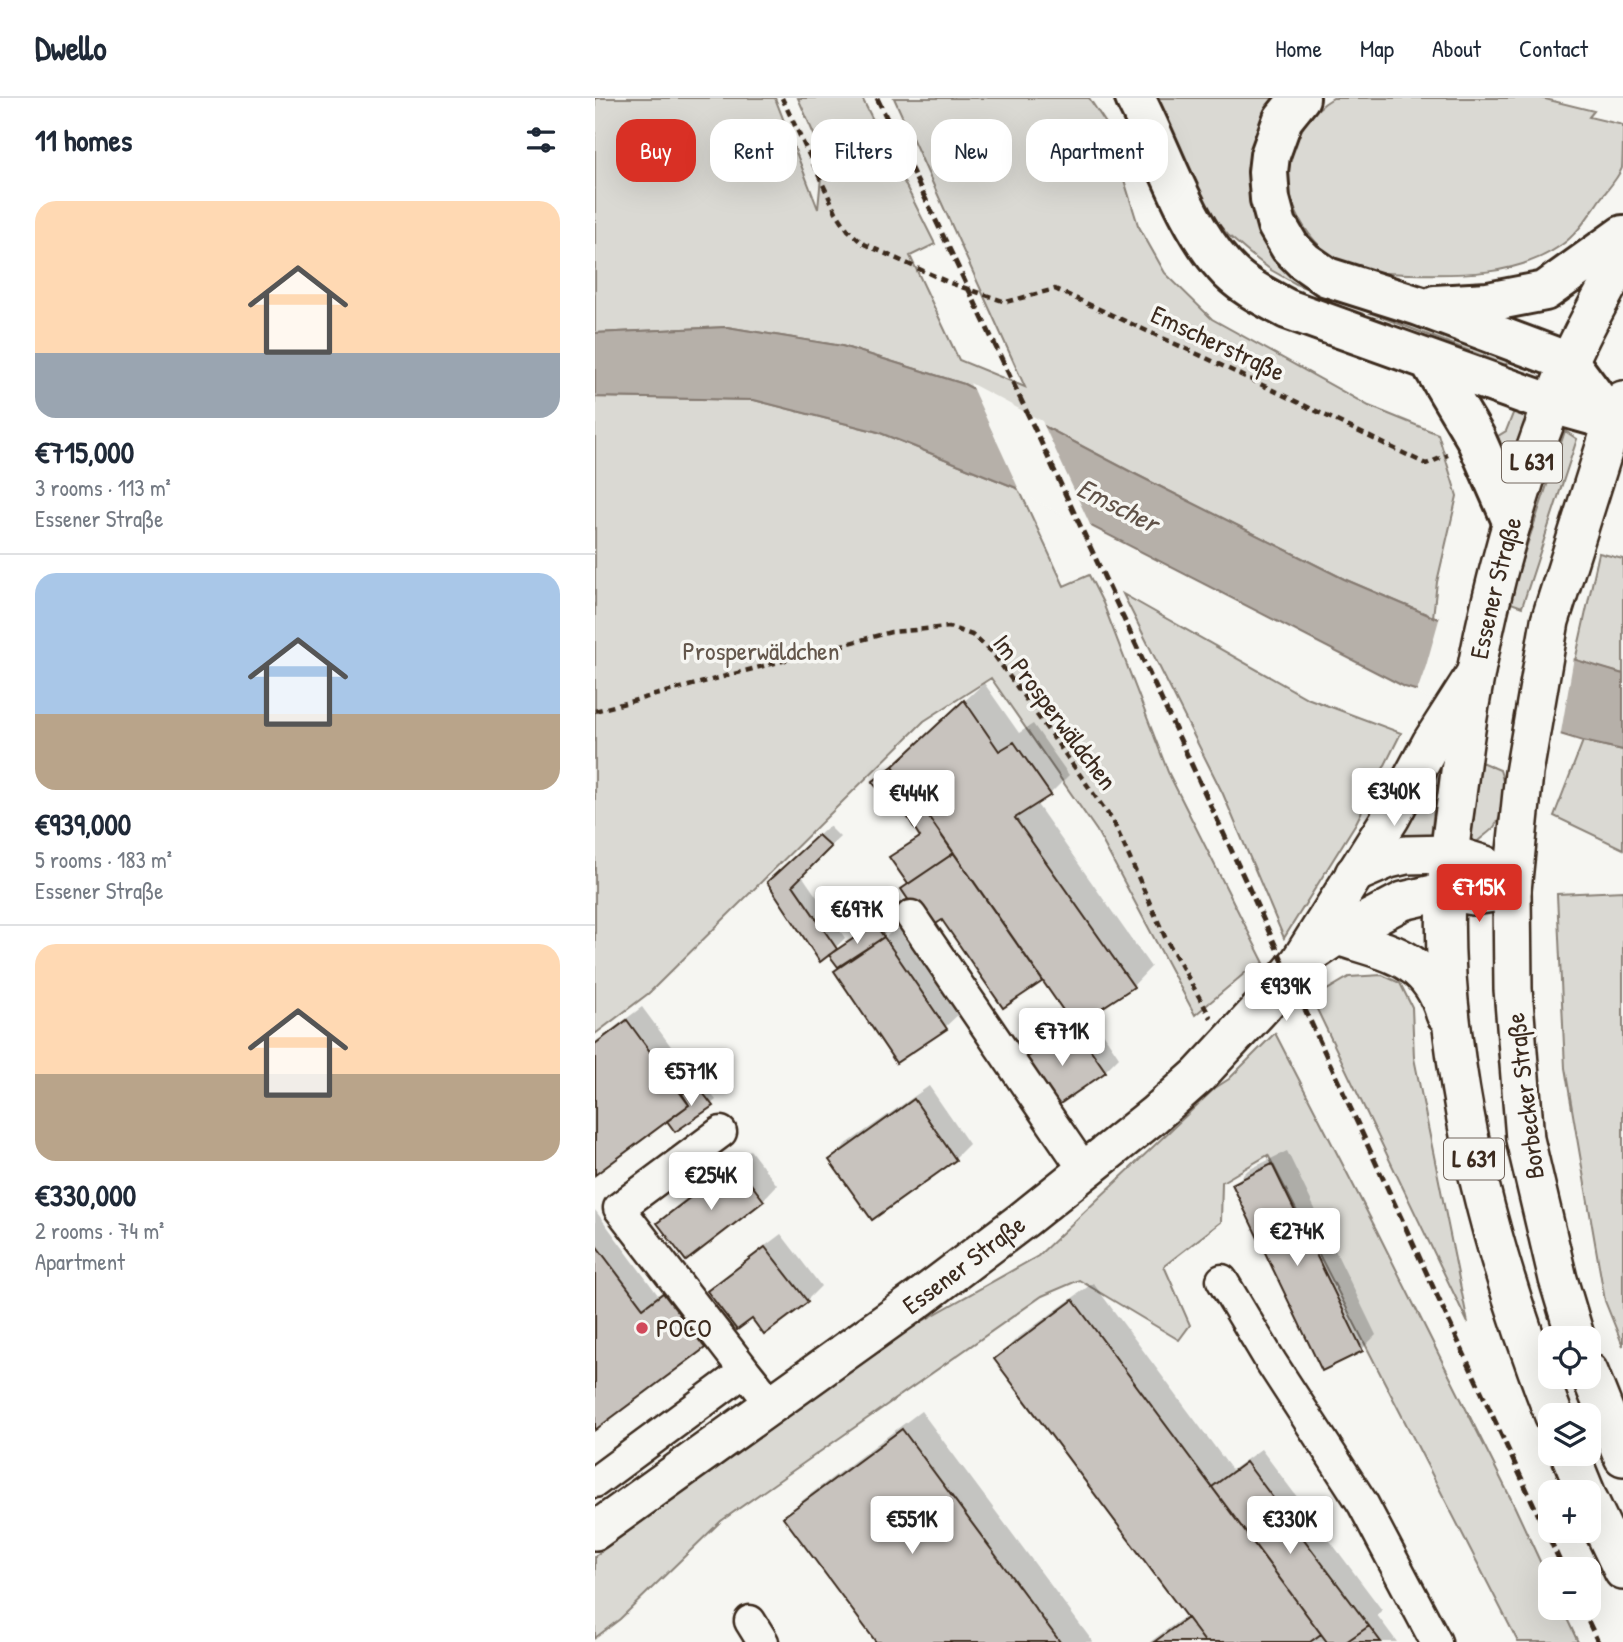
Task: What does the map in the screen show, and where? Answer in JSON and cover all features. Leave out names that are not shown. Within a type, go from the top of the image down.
[{"type":"highway","points":[[1136,98],[1183,202],[1224,267],[1252,289],[1287,309],[1552,404],[1620,415]]},
{"type":"highway","points":[[1300,98],[1283,119],[1268,172],[1270,199],[1277,225],[1290,247],[1304,261],[1327,276],[1419,306],[1569,362],[1620,415]]},
{"type":"highway","points":[[1419,306],[1487,302],[1545,291],[1623,235]]},
{"type":"highway","points":[[1429,360],[1475,437],[1512,521]]},
{"type":"main road","name":"Essener Straße","points":[[595,1531],[920,1298],[1085,1171],[1154,1115],[1227,1046],[1300,961],[1391,817],[1447,748],[1475,674],[1490,601],[1512,521],[1552,404],[1569,362],[1623,257]]},
{"type":"main road","name":"L 631","points":[[1512,890],[1524,773],[1551,621],[1620,415]]},
{"type":"main road","name":"L 631","points":[[1447,748],[1450,854],[1446,891],[1446,940],[1453,1041],[1466,1124],[1486,1215],[1511,1296],[1549,1403]]},
{"type":"main road","points":[[1354,874],[1406,855],[1450,854],[1485,865],[1512,890]]},
{"type":"main road","name":"Essener Straße","points":[[1300,961],[1337,936],[1403,901],[1446,891],[1474,896],[1512,890]]},
{"type":"main road","name":"Borbecker Straße","points":[[1512,890],[1513,989],[1525,1139],[1558,1279],[1572,1326]]},
{"type":"main road","points":[[1337,936],[1405,960],[1432,981],[1443,1006],[1453,1041]]},
{"type":"main road","points":[[1596,1389],[1623,1457]]},
{"type":"main road","points":[[1601,1525],[1623,1571]]},
{"type":"lane","points":[[911,916],[1085,1171]]},
{"type":"lane","points":[[721,1132],[619,1208],[772,1405]]},
{"type":"lane","points":[[1222,1280],[1271,1362],[1363,1504],[1436,1642]]},
{"type":"lane","points":[[595,1482],[745,1371]]},
{"type":"path","name":"Emscherstraße","points":[[782,98],[836,212],[848,230],[862,243],[950,284],[1006,302],[1055,289],[1426,464],[1457,452],[1475,437]]},
{"type":"path","name":"Im Prosperwäldchen","points":[[595,711],[891,632],[949,627],[972,635],[992,652],[1113,821],[1165,937],[1227,1046]]},
{"type":"green space","points":[[595,98],[775,98],[783,119],[710,119],[710,182],[797,182],[797,155],[818,209],[820,182],[904,182],[935,244],[910,256],[959,360],[1025,387],[932,182],[1012,182],[1012,119],[931,119],[931,180],[917,149],[917,119],[904,119],[894,98],[1089,98],[1103,119],[1026,119],[1026,182],[1125,182],[1138,225],[1165,273],[1212,319],[1369,406],[1438,434],[1457,496],[1437,582],[1433,617],[1344,579],[964,384],[842,346],[727,327],[595,333]]},
{"type":"green space","points":[[798,98],[862,98],[872,119],[811,119],[811,128]]},
{"type":"green space","points":[[1157,98],[1276,98],[1269,231],[1513,349],[1506,365],[1298,285],[1271,270],[1228,235],[1211,215]]},
{"type":"green space","points":[[1333,98],[1541,98],[1594,111],[1589,117],[1623,125],[1622,168],[1572,236],[1543,256],[1488,272],[1411,274],[1364,271],[1342,263],[1315,241],[1296,212],[1291,196],[1290,162],[1295,143],[1310,118]]},
{"type":"green space","name":"Prosperwäldchen","points":[[595,397],[754,400],[878,432],[1019,489],[1064,586],[1089,575],[1103,603],[1168,772],[1264,963],[1246,972],[1195,1015],[1097,831],[991,678],[924,721],[649,993],[595,1034]]},
{"type":"green space","points":[[1518,401],[1531,408],[1507,467],[1498,436],[1506,431]]},
{"type":"green space","points":[[1565,431],[1577,439],[1522,607],[1508,602]]},
{"type":"green space","points":[[1599,553],[1623,559],[1623,674],[1575,661]]},
{"type":"green space","points":[[1123,594],[1307,698],[1401,733],[1356,823],[1284,938],[1223,794]]},
{"type":"green space","points":[[1583,741],[1623,750],[1623,849],[1554,816]]},
{"type":"green space","points":[[1439,757],[1431,838],[1403,844],[1402,835],[1394,827]]},
{"type":"green space","points":[[1481,762],[1500,770],[1504,799],[1498,821],[1477,842],[1472,841],[1471,837]]},
{"type":"green space","points":[[1623,891],[1623,1346],[1605,1301],[1565,1068],[1557,894]]},
{"type":"green space","points":[[1382,975],[1400,983],[1412,1007],[1414,1058],[1468,1323],[1312,999],[1349,977]]},
{"type":"green space","points":[[1275,1033],[1378,1233],[1538,1557],[1538,1620],[1568,1620],[1578,1642],[1518,1642],[1268,1155],[1222,1182],[1221,1222],[1164,1266],[1190,1325],[1179,1340],[1079,1280],[1042,1296],[721,1521],[620,1619],[595,1638],[595,1556],[880,1345],[1038,1256],[1215,1088],[1229,1079]]},
{"type":"water","name":"Emscher","points":[[727,327],[842,346],[964,384],[1344,579],[1433,617],[1623,674],[1623,750],[1583,741],[1405,687],[1019,489],[878,432],[754,400],[595,397],[595,333]]},
{"type":"pier","points":[[970,383],[1042,421],[1093,531],[1021,494]]},
{"type":"pier","points":[[1440,616],[1574,657],[1560,738],[1416,694]]},
{"type":"building","points":[[964,700],[999,751],[1014,742],[1051,795],[1015,818],[1134,987],[1074,1026],[893,766]]},
{"type":"building","points":[[893,766],[954,853],[908,884],[889,857],[920,837],[897,800],[891,804],[872,782]]},
{"type":"building","points":[[818,835],[831,847],[793,885],[837,949],[820,962],[767,882]]},
{"type":"building","points":[[954,853],[1043,981],[1003,1008],[942,920],[928,929],[901,889]]},
{"type":"building","points":[[875,924],[884,937],[838,967],[829,955]]},
{"type":"building","points":[[884,937],[947,1029],[896,1063],[834,971]]},
{"type":"building","points":[[627,1020],[689,1105],[595,1175],[595,1044]]},
{"type":"building","points":[[1074,1026],[1106,1072],[1051,1110],[1019,1063]]},
{"type":"building","points":[[696,1084],[713,1106],[675,1132],[667,1121],[689,1105],[682,1094]]},
{"type":"building","points":[[914,1099],[956,1160],[872,1220],[829,1160]]},
{"type":"building","points":[[735,1163],[764,1201],[686,1261],[657,1223]]},
{"type":"building","points":[[1272,1164],[1363,1351],[1322,1371],[1232,1184]]},
{"type":"building","name":"POCO","points":[[595,1244],[643,1308],[663,1293],[705,1348],[595,1430]]},
{"type":"building","points":[[765,1247],[808,1302],[764,1335],[752,1319],[737,1330],[707,1291]]},
{"type":"building","points":[[1073,1300],[1321,1634],[1310,1642],[1205,1642],[994,1359]]},
{"type":"building","points":[[902,1429],[1060,1642],[876,1642],[783,1517]]},
{"type":"building","points":[[1246,1462],[1369,1626],[1346,1642],[1327,1642],[1212,1487]]},
{"type":"building","points":[[1187,1618],[1205,1642],[1154,1642]]},
{"type":"building","points":[[1369,1626],[1381,1642],[1346,1642]]},
{"type":"railway","points":[[877,98],[1138,648],[1558,1557]]},
{"type":"railway","points":[[1588,1620],[1598,1642]]},
{"type":"place","name":"POCO","points":[[642,1328]]}]
